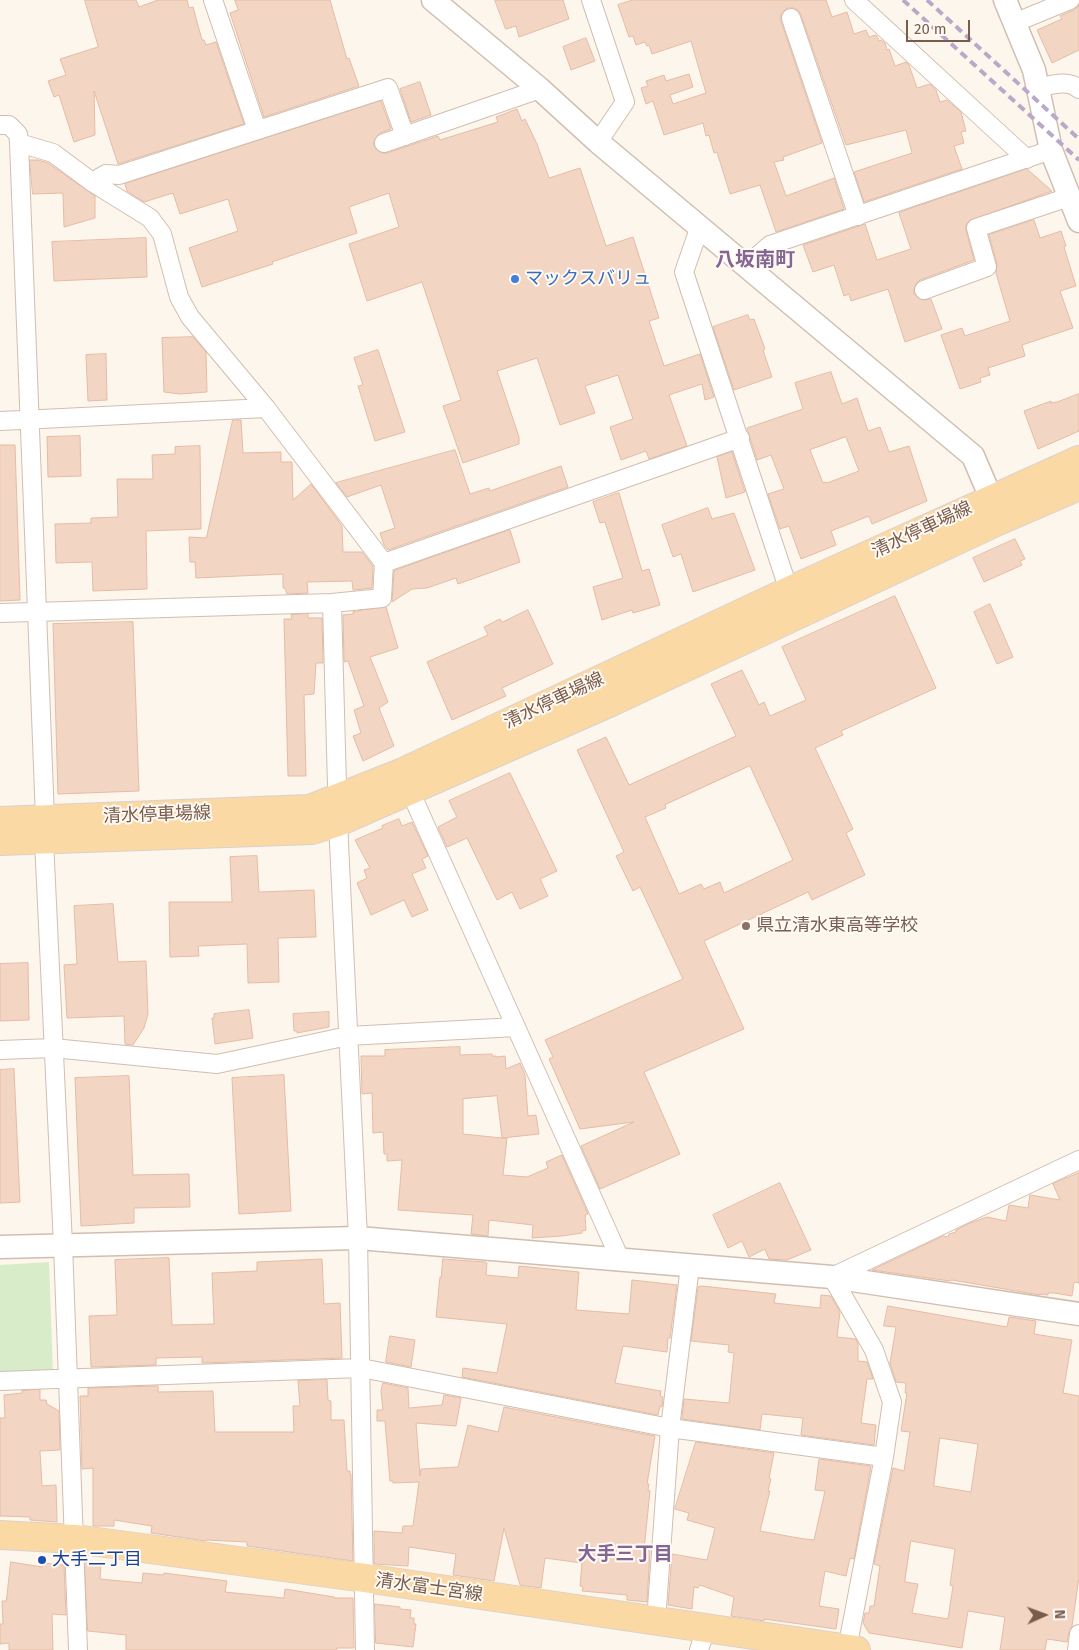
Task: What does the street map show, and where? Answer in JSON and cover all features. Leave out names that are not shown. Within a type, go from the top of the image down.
[{"type":"main road","name":"清水停車場線","points":[[0,841],[44,829],[310,809],[338,810],[609,703],[995,510],[1079,460]]},
{"type":"main road","name":"清水停車場線","points":[[406,782],[789,591],[995,510],[1079,486]]},
{"type":"main road","name":"清水停車場線","points":[[0,821],[44,829]]},
{"type":"main road","name":"清水富士宮線","points":[[0,1535],[75,1539],[365,1578],[656,1621],[702,1639],[851,1649]]},
{"type":"street","points":[[213,0],[256,130]]},
{"type":"street","points":[[433,0],[540,89],[598,142],[973,456],[995,510]]},
{"type":"street","points":[[591,0],[625,102],[598,142]]},
{"type":"street","points":[[854,0],[1026,159]]},
{"type":"street","points":[[1005,0],[1034,70],[1051,150],[1079,221]]},
{"type":"street","points":[[1014,23],[1070,0]]},
{"type":"street","points":[[791,18],[858,216]]},
{"type":"street","points":[[1038,88],[1065,83],[1076,86],[1079,89]]},
{"type":"street","points":[[92,182],[106,174],[119,174],[388,88],[405,136]]},
{"type":"street","points":[[384,143],[540,89]]},
{"type":"street","points":[[0,125],[9,125],[18,134],[19,143],[44,829],[63,1245],[78,1650]]},
{"type":"street","points":[[0,613],[332,603],[382,598],[384,563],[266,408],[190,317],[179,297],[162,234],[150,218],[92,182],[53,153],[19,143]]},
{"type":"street","points":[[747,265],[770,245],[1051,150]]},
{"type":"street","points":[[924,290],[987,267],[976,228],[1070,197]]},
{"type":"street","points":[[700,226],[684,272],[789,591]]},
{"type":"street","points":[[0,421],[266,408]]},
{"type":"street","points":[[384,563],[740,438]]},
{"type":"street","points":[[332,603],[338,810],[358,1238],[365,1650]]},
{"type":"street","points":[[406,782],[620,1259]]},
{"type":"street","points":[[0,1050],[53,1048],[217,1064],[348,1036],[516,1027]]},
{"type":"street","points":[[832,1277],[1079,1160]]},
{"type":"street","points":[[0,1247],[358,1238],[832,1277],[1079,1314]]},
{"type":"street","points":[[656,1621],[670,1428],[690,1266]]},
{"type":"street","points":[[832,1277],[874,1350],[892,1402],[851,1649]]},
{"type":"street","points":[[0,1381],[361,1368],[670,1428],[884,1457]]},
{"type":"street","points":[[1077,1650],[1079,1634]]},
{"type":"green space","points":[[49,1262],[53,1374],[0,1377],[0,1265]]},
{"type":"building","points":[[85,0],[136,0],[139,7],[158,0],[187,0],[189,8],[193,7],[202,40],[204,40],[206,45],[216,42],[244,124],[118,164],[94,91],[95,135],[74,142],[59,95],[54,97],[48,81],[66,75],[60,59],[98,47]]},
{"type":"building","points":[[235,0],[330,0],[347,59],[349,58],[359,86],[264,117],[230,13],[238,10]]},
{"type":"building","points":[[495,0],[563,0],[569,19],[519,37],[516,26],[506,29]]},
{"type":"building","points":[[633,0],[826,0],[832,17],[847,12],[854,34],[866,30],[869,37],[876,35],[879,41],[881,40],[885,43],[895,66],[906,62],[909,65],[917,88],[930,84],[936,90],[940,102],[947,100],[961,112],[966,131],[961,132],[964,143],[954,146],[962,169],[864,202],[854,172],[912,153],[906,130],[846,145],[801,15],[794,8],[787,8],[781,15],[781,21],[822,143],[783,157],[784,160],[774,162],[786,196],[834,178],[844,209],[776,232],[760,185],[730,194],[717,152],[714,153],[709,135],[706,136],[703,123],[664,135],[653,101],[646,104],[641,88],[648,86],[646,81],[664,75],[666,81],[689,74],[693,87],[670,95],[673,104],[706,93],[691,41],[652,54],[649,45],[647,46],[645,42],[636,45],[633,36],[629,37],[618,5]]},
{"type":"building","points":[[1079,5],[1079,50],[1052,63],[1037,30],[1062,19],[1060,16],[1074,10]]},
{"type":"building","points":[[586,38],[595,61],[571,70],[563,47]]},
{"type":"building","points":[[420,82],[431,115],[411,122],[400,89]]},
{"type":"building","points":[[381,101],[391,129],[380,133],[374,141],[374,147],[382,153],[438,136],[440,140],[498,122],[496,117],[517,109],[522,121],[525,119],[537,144],[549,178],[580,168],[606,246],[633,237],[659,318],[649,321],[664,366],[700,354],[714,397],[705,400],[702,384],[669,395],[687,446],[649,459],[646,451],[621,460],[610,427],[633,419],[618,375],[585,386],[595,413],[560,425],[537,358],[497,371],[519,437],[519,444],[463,463],[443,406],[461,400],[422,282],[367,301],[349,244],[399,227],[389,193],[349,207],[357,233],[272,262],[273,264],[202,287],[189,248],[238,231],[228,199],[180,214],[173,193],[144,202],[127,191],[125,184]]},
{"type":"building","points":[[30,160],[48,163],[95,196],[95,218],[64,227],[63,193],[33,194]]},
{"type":"building","points":[[1027,169],[1052,191],[969,221],[966,225],[966,230],[974,260],[920,280],[916,284],[914,294],[922,300],[931,299],[942,329],[905,342],[888,289],[851,301],[849,294],[844,296],[834,265],[813,272],[803,245],[865,224],[877,260],[911,249],[899,213]]},
{"type":"building","points":[[1034,220],[1040,238],[1061,231],[1076,286],[1060,291],[1073,328],[1022,345],[1025,356],[988,368],[990,375],[980,378],[981,382],[960,389],[941,335],[962,328],[965,336],[1010,321],[996,273],[997,264],[989,235]]},
{"type":"building","points":[[146,238],[147,277],[54,281],[52,242]]},
{"type":"building","points":[[748,315],[750,320],[754,319],[765,349],[763,350],[772,377],[734,390],[713,327]]},
{"type":"building","points":[[193,337],[206,352],[207,392],[180,394],[164,392],[162,338]]},
{"type":"building","points":[[378,350],[405,432],[375,441],[358,386],[363,385],[354,358]]},
{"type":"building","points":[[106,354],[107,400],[88,401],[86,355]]},
{"type":"building","points":[[831,372],[842,404],[857,398],[868,431],[880,427],[889,452],[909,446],[927,501],[872,524],[869,516],[831,531],[836,545],[801,559],[789,526],[780,529],[768,494],[784,489],[771,455],[757,460],[747,428],[803,409],[795,383]],"holes":[[[846,437],[859,471],[823,483],[810,450]]]},
{"type":"building","points":[[1079,394],[1079,431],[1038,449],[1024,411],[1051,401],[1051,403],[1057,402]]},
{"type":"building","points":[[233,420],[241,420],[243,453],[281,452],[281,462],[292,462],[293,500],[311,484],[342,526],[343,552],[362,552],[373,566],[372,588],[353,590],[352,581],[307,582],[308,593],[287,594],[285,588],[283,588],[283,574],[196,578],[195,562],[190,562],[189,537],[206,538]]},
{"type":"building","points":[[80,436],[81,476],[48,477],[47,437]]},
{"type":"building","points":[[0,445],[15,445],[20,600],[0,601]]},
{"type":"building","points":[[200,446],[201,529],[146,531],[147,589],[93,591],[92,562],[56,563],[55,524],[91,523],[91,518],[118,517],[117,479],[153,479],[152,455],[175,454],[175,447]]},
{"type":"building","points":[[455,450],[470,494],[489,488],[490,491],[561,466],[568,487],[388,550],[380,533],[395,528],[381,485],[347,497],[336,483]]},
{"type":"building","points":[[732,452],[745,492],[726,498],[717,457]]},
{"type":"building","points":[[619,493],[642,571],[649,569],[660,605],[633,613],[632,610],[602,620],[593,587],[623,578],[605,522],[600,523],[593,502]]},
{"type":"building","points":[[708,508],[712,519],[734,513],[755,570],[693,592],[681,554],[673,557],[662,525]]},
{"type":"building","points":[[510,530],[520,562],[458,584],[456,578],[427,588],[412,589],[392,602],[394,571]]},
{"type":"building","points":[[1015,539],[1025,559],[1020,561],[1022,565],[984,582],[973,558]]},
{"type":"building","points":[[895,596],[936,688],[841,731],[843,735],[815,748],[853,829],[846,833],[865,875],[812,900],[808,892],[704,941],[744,1029],[644,1072],[680,1154],[600,1189],[581,1146],[634,1122],[580,1129],[549,1059],[553,1057],[545,1040],[683,979],[640,887],[633,891],[616,856],[624,852],[577,750],[606,737],[629,785],[736,736],[711,684],[742,670],[759,705],[764,702],[770,716],[806,700],[782,647]],"holes":[[[750,766],[793,860],[724,893],[720,882],[704,889],[701,884],[679,894],[645,817],[666,808],[665,805]]]},
{"type":"building","points":[[990,604],[1013,657],[997,664],[974,612]]},
{"type":"building","points":[[386,607],[398,648],[370,657],[388,702],[379,708],[394,746],[363,761],[353,736],[361,733],[354,710],[364,706],[348,661],[344,662],[343,615]]},
{"type":"building","points":[[528,610],[553,664],[502,688],[506,696],[452,720],[427,662],[488,635],[484,627],[500,619],[502,622]]},
{"type":"building","points":[[308,614],[308,618],[322,618],[323,663],[316,663],[314,694],[304,695],[306,776],[288,776],[284,619],[292,619],[291,615]]},
{"type":"building","points":[[133,622],[139,791],[58,794],[53,624]]},
{"type":"building","points":[[510,773],[557,871],[540,879],[548,896],[520,909],[512,892],[497,900],[467,838],[447,847],[438,827],[457,817],[449,801]]},
{"type":"building","points":[[399,819],[402,826],[412,822],[428,856],[422,859],[426,868],[412,874],[428,910],[412,917],[404,900],[371,915],[357,883],[367,878],[364,870],[370,868],[355,840]]},
{"type":"building","points":[[257,856],[259,892],[314,890],[316,937],[278,938],[279,982],[248,983],[247,944],[198,946],[199,956],[170,957],[169,902],[232,902],[230,857]]},
{"type":"building","points":[[113,904],[118,962],[146,961],[148,1014],[144,1028],[133,1045],[125,1044],[124,1016],[67,1018],[64,965],[77,964],[74,906]]},
{"type":"building","points":[[28,963],[29,1020],[0,1021],[0,964]]},
{"type":"building","points":[[249,1010],[253,1038],[215,1044],[212,1018],[214,1018],[214,1014]]},
{"type":"building","points":[[329,1012],[329,1027],[297,1033],[297,1031],[294,1031],[293,1014]]},
{"type":"building","points":[[460,1047],[460,1055],[492,1054],[492,1056],[496,1057],[505,1056],[506,1069],[520,1063],[525,1075],[528,1116],[536,1115],[539,1134],[502,1138],[507,1138],[503,1175],[527,1177],[548,1168],[546,1162],[562,1155],[588,1214],[585,1215],[586,1230],[582,1231],[582,1233],[562,1236],[532,1238],[533,1225],[489,1220],[488,1236],[471,1234],[473,1215],[398,1210],[402,1160],[387,1161],[387,1154],[384,1154],[383,1132],[373,1133],[372,1093],[362,1094],[361,1056],[385,1056],[385,1050]],"holes":[[[497,1096],[502,1138],[463,1134],[463,1099]]]},
{"type":"building","points":[[14,1069],[20,1202],[0,1203],[0,1070]]},
{"type":"building","points":[[284,1075],[291,1211],[239,1214],[232,1078]]},
{"type":"building","points":[[129,1076],[133,1175],[189,1174],[190,1207],[134,1208],[134,1223],[81,1226],[75,1078]]},
{"type":"building","points":[[1079,1173],[1079,1283],[1074,1282],[1072,1296],[1054,1293],[1040,1295],[952,1280],[872,1270],[943,1236],[948,1237],[949,1234],[970,1223],[987,1217],[1006,1221],[1009,1205],[1028,1208],[1030,1195],[1060,1200],[1053,1184]]},
{"type":"building","points":[[780,1183],[811,1250],[787,1260],[769,1259],[765,1249],[749,1257],[742,1241],[728,1248],[713,1215]]},
{"type":"building","points":[[169,1258],[172,1325],[214,1324],[212,1273],[257,1271],[257,1262],[322,1259],[324,1304],[340,1303],[342,1358],[202,1363],[202,1357],[156,1358],[156,1365],[91,1367],[89,1316],[117,1315],[115,1260]]},
{"type":"building","points":[[443,1259],[485,1262],[487,1263],[486,1275],[518,1278],[519,1266],[579,1272],[576,1310],[629,1314],[632,1280],[677,1285],[667,1352],[623,1346],[615,1383],[661,1391],[660,1396],[663,1397],[662,1407],[660,1406],[658,1415],[462,1377],[463,1368],[497,1373],[507,1324],[436,1317]]},
{"type":"building","points":[[698,1287],[776,1294],[774,1303],[820,1308],[821,1295],[831,1296],[840,1312],[837,1337],[856,1339],[858,1344],[858,1361],[867,1362],[873,1379],[867,1379],[861,1423],[876,1425],[874,1445],[801,1435],[803,1418],[762,1414],[760,1430],[682,1419],[684,1399],[729,1403],[734,1353],[728,1352],[729,1345],[691,1341]]},
{"type":"building","points":[[888,1306],[1007,1327],[1009,1317],[1036,1321],[1034,1334],[1072,1340],[1063,1393],[1079,1396],[1079,1577],[1072,1626],[1067,1642],[1047,1639],[1045,1650],[1000,1650],[1005,1617],[968,1611],[962,1648],[869,1633],[863,1623],[865,1613],[869,1613],[870,1606],[874,1606],[880,1566],[874,1564],[893,1468],[904,1471],[910,1432],[901,1431],[907,1393],[905,1393],[906,1383],[896,1382],[890,1363],[896,1327],[884,1326]],"holes":[[[940,1438],[978,1444],[971,1492],[934,1486]],[[911,1541],[955,1549],[950,1585],[953,1586],[948,1619],[912,1613],[918,1584],[905,1582]]]},
{"type":"building","points":[[390,1336],[415,1340],[411,1367],[386,1362]]},
{"type":"building","points":[[327,1380],[328,1400],[331,1401],[331,1420],[344,1420],[347,1471],[350,1471],[351,1474],[353,1561],[247,1546],[247,1542],[206,1541],[151,1533],[152,1526],[114,1520],[114,1526],[93,1526],[93,1468],[82,1469],[80,1396],[88,1396],[88,1388],[158,1386],[158,1392],[213,1391],[215,1432],[294,1432],[293,1406],[300,1406],[298,1381]]},
{"type":"building","points":[[383,1383],[408,1388],[409,1408],[442,1405],[444,1395],[461,1398],[456,1426],[416,1423],[420,1476],[421,1469],[458,1467],[468,1425],[498,1432],[504,1407],[655,1436],[647,1484],[649,1484],[648,1490],[650,1491],[644,1550],[650,1551],[647,1602],[627,1600],[627,1595],[582,1591],[583,1587],[580,1586],[582,1563],[545,1558],[541,1588],[520,1585],[504,1528],[494,1581],[453,1575],[456,1554],[409,1547],[408,1566],[374,1564],[374,1531],[402,1533],[403,1526],[413,1526],[419,1482],[393,1483],[393,1481],[390,1481],[385,1421],[377,1421],[377,1410],[383,1410],[381,1392]]},
{"type":"building","points":[[40,1390],[40,1400],[46,1400],[47,1404],[59,1411],[60,1450],[40,1451],[42,1486],[56,1485],[57,1522],[30,1520],[30,1517],[0,1516],[0,1418],[5,1418],[4,1395]]},
{"type":"building","points":[[696,1442],[774,1453],[769,1478],[771,1479],[768,1491],[770,1491],[760,1531],[798,1538],[814,1540],[825,1491],[815,1490],[819,1459],[871,1466],[854,1559],[850,1558],[846,1576],[825,1571],[819,1606],[839,1609],[836,1629],[731,1616],[734,1597],[700,1585],[698,1588],[694,1587],[692,1609],[668,1605],[672,1554],[707,1560],[715,1528],[687,1520],[689,1513],[675,1509]]},
{"type":"building","points":[[11,1562],[42,1567],[42,1563],[64,1565],[66,1615],[52,1614],[53,1650],[9,1650],[9,1643],[0,1644],[0,1624],[3,1624],[2,1601],[6,1601]]},
{"type":"building","points":[[85,1562],[101,1564],[100,1579],[142,1583],[143,1573],[163,1575],[164,1573],[227,1581],[225,1592],[284,1598],[285,1589],[334,1598],[353,1598],[354,1648],[337,1648],[337,1650],[126,1650],[126,1635],[88,1631]]},
{"type":"building","points":[[375,1604],[411,1610],[410,1618],[414,1618],[414,1624],[416,1624],[413,1647],[376,1643]]},
{"type":"railway","points":[[903,0],[1079,160]]},
{"type":"railway","points":[[927,0],[1079,139]]},
{"type":"place","name":"マックスバリュ","points":[[515,279]]},
{"type":"place","name":"県立清水東高等学校","points":[[746,926]]},
{"type":"place","name":"大手二丁目","points":[[42,1560]]},
{"type":"district","name":"八坂南町","points":[[755,260]]},
{"type":"district","name":"大手三丁目","points":[[625,1555]]}]
